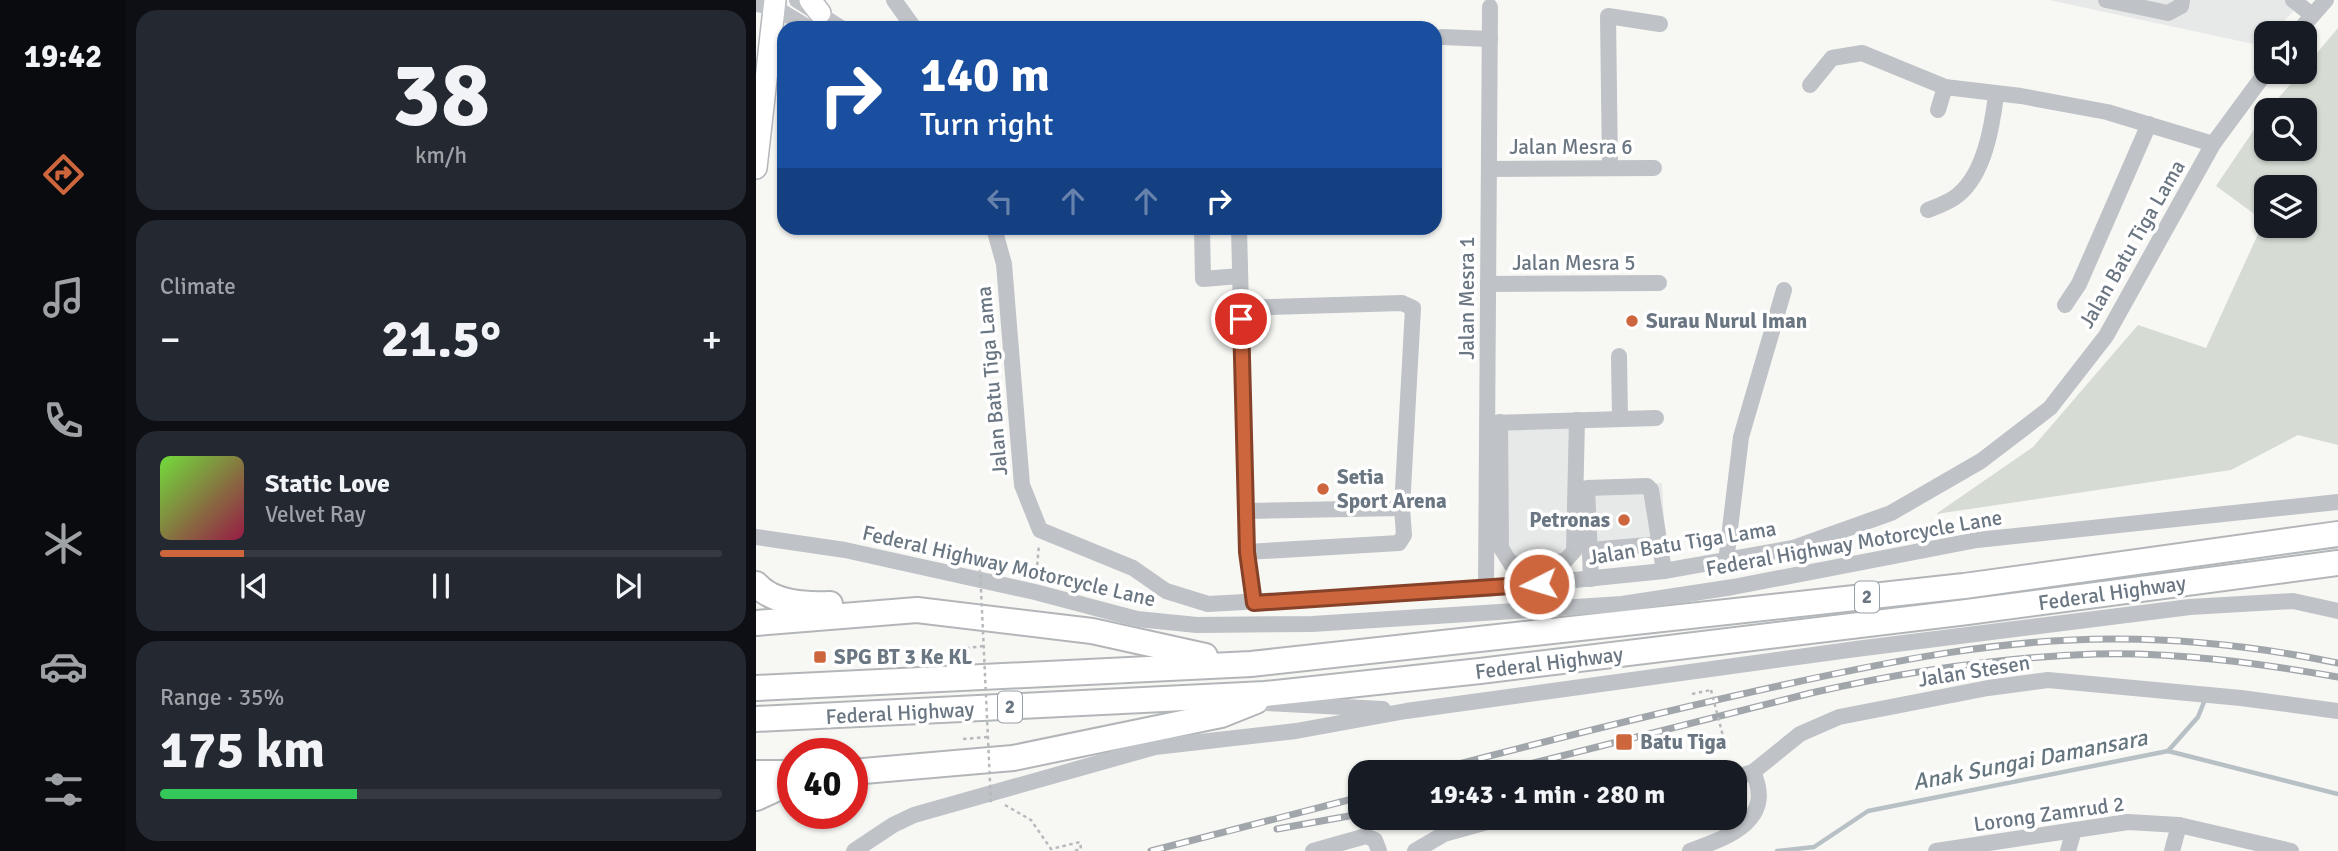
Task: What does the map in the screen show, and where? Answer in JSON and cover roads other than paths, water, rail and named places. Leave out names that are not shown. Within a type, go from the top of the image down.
[{"type":"highway","name":"Federal Highway","points":[[756,688],[1251,664],[1964,586],[2338,534]]},
{"type":"highway","name":"Federal Highway","points":[[756,719],[1259,698],[1954,614],[2338,563]]},
{"type":"highway","points":[[756,584],[775,597],[806,605],[917,610],[1092,631],[1170,650],[1251,664]]},
{"type":"highway","points":[[756,623],[917,610]]},
{"type":"highway","points":[[868,771],[1013,758],[1221,715],[1259,698]]},
{"type":"highway","points":[[756,773],[777,773]]},
{"type":"highway","points":[[756,797],[777,788]]},
{"type":"main road","points":[[757,160],[769,3]]},
{"type":"main road","points":[[757,160],[777,88]]},
{"type":"street","points":[[797,0],[813,14]]},
{"type":"street","points":[[894,0],[909,21]]},
{"type":"street","points":[[2106,0],[2168,13],[2181,6],[2182,0]]},
{"type":"street","points":[[2294,0],[2312,15]]},
{"type":"street","points":[[2307,21],[2326,0]]},
{"type":"street","points":[[769,3],[813,14]]},
{"type":"street","name":"Jalan Mesra 1","points":[[1486,589],[1494,423],[1488,284],[1490,7]]},
{"type":"street","points":[[1610,168],[1608,16],[1660,24]]},
{"type":"street","points":[[1442,37],[1490,39]]},
{"type":"street","points":[[1810,85],[1832,58],[1861,53],[1945,87],[2021,96],[2108,112],[2213,144]]},
{"type":"street","name":"Jalan Batu Tiga Lama","points":[[996,235],[1004,264],[1022,485],[1040,530],[1133,568],[1166,591],[1208,604],[1486,589],[1664,571],[1793,548],[1891,513],[1981,461],[2050,408],[2106,336],[2213,144],[2257,84]]},
{"type":"street","points":[[1938,110],[1945,87]]},
{"type":"street","points":[[1928,211],[1956,197],[1972,181],[1981,158],[1996,95]]},
{"type":"street","points":[[2065,305],[2079,284],[2149,124]]},
{"type":"street","name":"Jalan Mesra 6","points":[[1489,169],[1654,168]]},
{"type":"street","points":[[1202,235],[1203,279],[1240,276]]},
{"type":"street","points":[[1239,235],[1247,552],[1254,603]]},
{"type":"street","name":"Jalan Mesra 5","points":[[1488,284],[1659,283]]},
{"type":"street","points":[[1726,562],[1741,437],[1784,290]]},
{"type":"street","points":[[1241,308],[1402,303],[1413,308],[1402,508],[1404,535],[1399,543],[1247,552]]},
{"type":"street","points":[[1619,356],[1620,419]]},
{"type":"street","points":[[1577,420],[1574,551],[1565,561],[1511,564],[1501,548],[1494,423],[1577,420],[1656,418]]},
{"type":"street","points":[[1591,579],[1587,488],[1647,486],[1651,490],[1664,571]]},
{"type":"street","name":"Federal Highway Motorcycle Lane","points":[[756,537],[845,550],[1035,592],[1137,619],[1197,625],[1312,624],[1622,604],[1733,587],[1989,538],[2338,502]]},
{"type":"street","points":[[1248,512],[1402,508]]},
{"type":"street","points":[[1590,550],[1660,544]]},
{"type":"street","points":[[854,851],[893,825],[914,815],[1155,747],[1323,727],[1406,710],[2190,607],[2293,601],[2338,611]]},
{"type":"street","points":[[1092,631],[1137,619]]},
{"type":"street","name":"Jalan Stesen","points":[[1753,772],[1800,734],[1839,717],[1987,688],[2048,680],[2241,698],[2338,711]]},
{"type":"street","points":[[1259,698],[1406,710]]},
{"type":"street","points":[[1690,851],[1737,833],[1749,822],[1759,795],[1753,772],[1747,774]]},
{"type":"street","name":"Lorong Zamrud 2","points":[[1936,851],[1966,849],[2128,822],[2179,825],[2291,851]]},
{"type":"street","points":[[2172,851],[2179,825]]},
{"type":"street","points":[[1415,851],[1444,834],[1458,830]]},
{"type":"street","points":[[2068,851],[2074,830]]},
{"type":"street","points":[[1313,851],[1366,836],[1375,840],[1379,851]]},
{"type":"waterway","points":[[2168,751],[2198,717],[2206,697]]},
{"type":"waterway","name":"Anak Sungai Damansara","points":[[1777,851],[1814,847],[1868,811],[2168,751],[2338,794]]},
{"type":"railway","points":[[1475,760],[1783,685],[1907,660],[2033,642],[2118,639],[2173,641],[2256,649],[2338,663]]},
{"type":"railway","points":[[1546,760],[1811,693],[1881,678],[1988,662],[2095,654],[2156,655],[2247,663],[2338,677]]},
{"type":"railway","points":[[1151,851],[1348,800]]},
{"type":"railway","points":[[1277,829],[1348,816]]},
{"type":"place","name":"Surau Nurul Iman","points":[[1632,321]]},
{"type":"place","name":"Setia Sport Arena","points":[[1323,489]]},
{"type":"place","name":"Petronas","points":[[1624,520]]},
{"type":"place","name":"SPG BT 3 Ke KL","points":[[820,657]]},
{"type":"place","name":"Batu Tiga","points":[[1624,742]]}]
